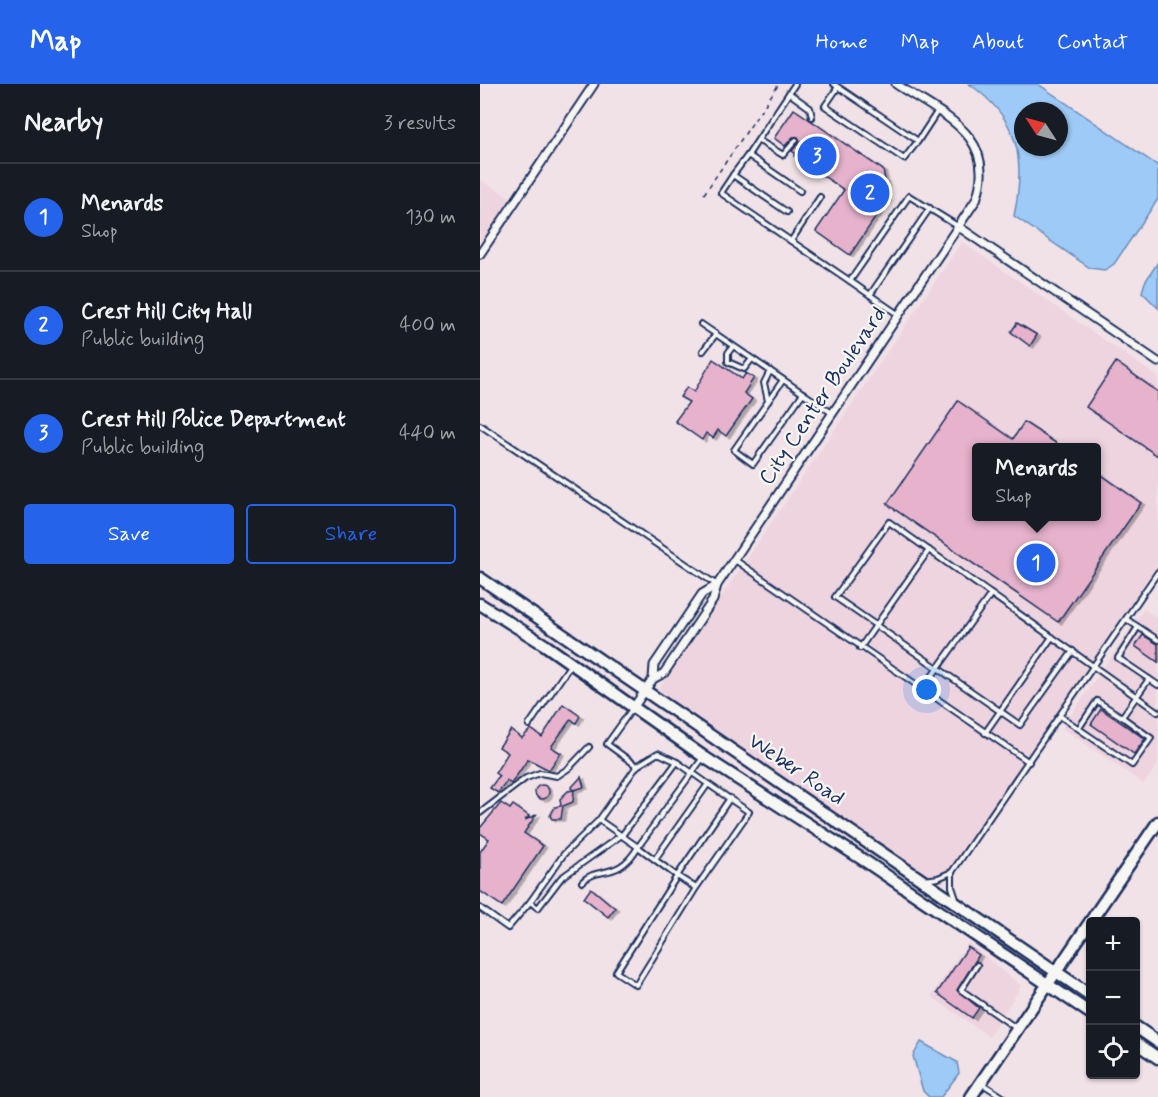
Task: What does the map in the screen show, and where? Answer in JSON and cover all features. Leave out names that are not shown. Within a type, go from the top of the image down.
[{"type":"main road","name":"Weber Road","points":[[480,578],[1086,992]]},
{"type":"main road","name":"Weber Road","points":[[480,604],[572,664],[704,757],[865,861],[1086,1010]]},
{"type":"main road","points":[[971,1097],[1158,822]]},
{"type":"main road","points":[[1140,1030],[1158,1042]]},
{"type":"main road","points":[[1140,1046],[1158,1058]]},
{"type":"street","points":[[480,254],[594,84]]},
{"type":"street","name":"City Center Boulevard","points":[[653,679],[664,673],[713,600],[717,585],[976,200],[981,187],[982,162],[978,149],[969,136],[896,84]]},
{"type":"street","points":[[959,227],[1158,362]]},
{"type":"street","name":"City Center Boulevard","points":[[653,679],[654,665],[702,594],[717,585]]},
{"type":"street","points":[[633,708],[653,679]]},
{"type":"lane","points":[[795,84],[721,193],[900,315]]},
{"type":"lane","points":[[918,141],[836,85],[825,106],[904,159],[918,141],[938,112]]},
{"type":"lane","points":[[789,93],[810,108],[812,117]]},
{"type":"lane","points":[[758,140],[783,155],[796,140]]},
{"type":"lane","points":[[748,154],[800,191]]},
{"type":"lane","points":[[733,175],[787,212]]},
{"type":"lane","points":[[850,281],[909,196],[959,227]]},
{"type":"lane","points":[[790,241],[820,197]]},
{"type":"lane","points":[[870,295],[930,208]]},
{"type":"lane","points":[[701,324],[833,414]]},
{"type":"lane","points":[[703,351],[716,334]]},
{"type":"lane","points":[[733,346],[728,353],[729,362],[744,369],[752,359]]},
{"type":"lane","points":[[769,401],[764,383],[770,371]]},
{"type":"lane","points":[[783,380],[734,450],[753,464],[803,393]]},
{"type":"lane","points":[[480,425],[717,585]]},
{"type":"lane","points":[[1073,651],[1020,725],[835,597],[889,522],[1094,665],[1158,712]]},
{"type":"lane","points":[[860,648],[929,550]]},
{"type":"lane","points":[[735,560],[1029,762]]},
{"type":"lane","points":[[921,880],[938,879],[952,872],[1158,572]]},
{"type":"lane","points":[[922,690],[991,594]]},
{"type":"lane","points":[[1126,619],[1158,640]]},
{"type":"lane","points":[[1138,627],[1118,658],[1158,685]]},
{"type":"lane","points":[[985,733],[1052,637]]},
{"type":"lane","points":[[529,725],[572,664]]},
{"type":"lane","points":[[1122,717],[1149,679]]},
{"type":"lane","points":[[1060,716],[1132,765],[1151,738],[1097,702],[1079,728]]},
{"type":"lane","points":[[633,708],[607,744],[637,766]]},
{"type":"lane","points":[[480,813],[526,778],[540,773],[557,776],[569,768],[589,747]]},
{"type":"lane","points":[[480,908],[508,927],[530,902],[564,854],[598,820],[637,766],[658,753],[693,772],[708,784],[730,798],[749,812],[696,888],[636,985],[616,972],[730,798]]},
{"type":"lane","points":[[582,882],[588,875],[612,872],[630,861],[704,757]]},
{"type":"lane","points":[[530,902],[538,908],[561,878],[623,834],[676,762]]},
{"type":"lane","points":[[655,859],[708,784]]},
{"type":"lane","points":[[598,820],[623,834],[696,888]]},
{"type":"lane","points":[[952,872],[952,887],[959,906]]},
{"type":"lane","points":[[977,965],[961,990],[1017,1028]]},
{"type":"lane","points":[[980,1082],[1003,1097]]},
{"type":"path","points":[[704,194],[779,84]]},
{"type":"shaded area","points":[[480,180],[513,199],[480,247]]},
{"type":"shaded area","points":[[962,242],[1158,377],[1158,563],[941,885],[658,690]]},
{"type":"shaded area","points":[[1144,609],[1158,619],[1158,764],[1144,784],[1062,728]]},
{"type":"shaded area","points":[[968,943],[1021,986],[989,1037],[931,996]]},
{"type":"water","points":[[969,84],[1038,84],[1064,102],[1014,102],[1014,139],[999,111]]},
{"type":"water","points":[[1068,104],[1158,166],[1158,199],[1114,264],[1105,270],[1090,268],[1014,216],[1018,195],[1018,156],[1068,156]]},
{"type":"water","points":[[1158,262],[1158,308],[1142,292],[1145,282]]},
{"type":"water","points":[[921,1042],[957,1062],[959,1073],[941,1097],[929,1097],[923,1091],[913,1056]]},
{"type":"building","points":[[794,109],[883,170],[887,189],[883,195],[888,199],[850,255],[816,231],[844,190],[794,156],[796,154],[792,151],[800,141],[798,137],[793,137],[785,146],[774,138]]},
{"type":"building","points":[[1017,323],[1037,335],[1030,346],[1011,332]]},
{"type":"building","points":[[713,359],[742,379],[746,373],[754,378],[744,393],[752,399],[726,436],[718,430],[713,438],[706,433],[702,440],[675,421],[689,402],[680,397],[687,387],[694,392]]},
{"type":"building","points":[[1116,362],[1158,392],[1158,456],[1086,407]]},
{"type":"building","points":[[958,401],[1013,439],[1024,422],[1056,443],[972,443],[972,521],[1101,521],[1101,475],[1141,503],[1058,622],[887,504]]},
{"type":"building","points":[[1143,635],[1158,644],[1158,662],[1135,646]]},
{"type":"building","points":[[563,704],[580,716],[576,723],[571,719],[551,747],[561,753],[549,770],[528,759],[511,784],[507,781],[498,793],[490,788],[499,776],[495,773],[508,753],[499,747],[511,730],[522,738],[531,729],[542,737]]},
{"type":"building","points":[[1101,709],[1145,739],[1134,754],[1091,724]]},
{"type":"building","points":[[581,777],[584,787],[574,790],[571,788]]},
{"type":"building","points":[[542,785],[547,787],[549,792],[547,797],[542,799],[537,797],[535,792],[537,787]]},
{"type":"building","points":[[574,790],[573,802],[563,806],[561,819],[552,819],[550,816],[555,807],[561,806],[560,799],[568,791]]},
{"type":"building","points":[[501,803],[510,809],[513,805],[529,816],[525,820],[536,815],[524,833],[543,846],[502,906],[480,891],[480,852],[489,839],[480,833],[480,828]]},
{"type":"building","points":[[591,888],[615,908],[608,917],[584,898]]},
{"type":"building","points":[[968,947],[979,955],[957,990],[979,1008],[972,1018],[937,993]]},
{"type":"place","name":"Crest Hill Police Department","points":[[817,156]]},
{"type":"place","name":"Crest Hill City Hall","points":[[870,193]]},
{"type":"place","name":"Menards","points":[[1036,563]]}]
